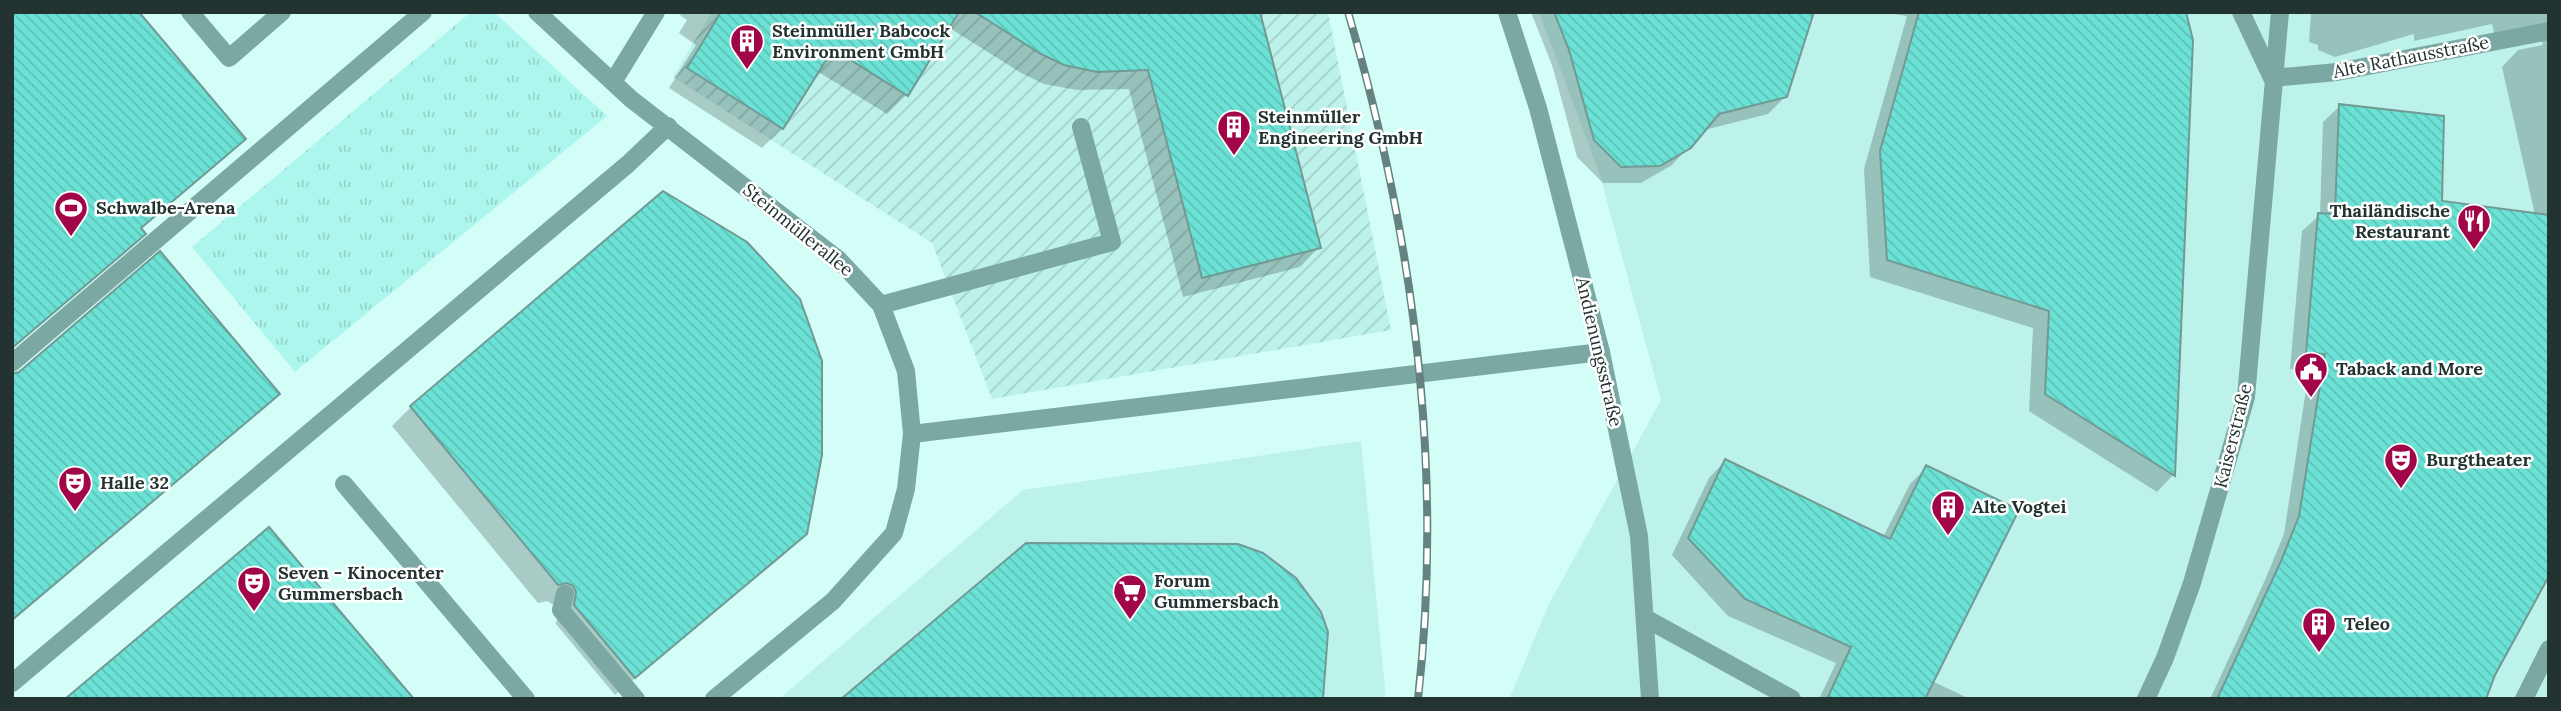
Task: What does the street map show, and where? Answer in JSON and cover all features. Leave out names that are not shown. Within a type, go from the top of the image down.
[{"type":"street","points":[[190,12],[229,58],[282,12]]},
{"type":"street","points":[[12,363],[423,12]]},
{"type":"street","name":"Steinmüllerallee","points":[[537,12],[613,82],[838,259],[881,305],[906,371],[912,434],[906,489],[894,533],[833,601],[714,699]]},
{"type":"street","points":[[613,82],[656,12]]},
{"type":"street","name":"Andienungsstraße","points":[[1507,12],[1538,108],[1601,352],[1639,536],[1648,697]]},
{"type":"street","points":[[2241,12],[2273,78]]},
{"type":"street","name":"Kaiserstraße","points":[[2146,699],[2165,658],[2192,583],[2246,397],[2280,12]]},
{"type":"street","name":"Alte Rathausstraße","points":[[2273,78],[2337,72],[2549,31]]},
{"type":"street","points":[[12,683],[618,173],[668,127]]},
{"type":"street","points":[[881,305],[1112,242],[1081,127]]},
{"type":"street","points":[[912,434],[1601,352]]},
{"type":"street","points":[[344,484],[526,699]]},
{"type":"street","points":[[565,594],[561,610],[636,699]]},
{"type":"street","points":[[1645,618],[1792,699]]},
{"type":"street","points":[[2524,699],[2549,649]]},
{"type":"shaded area","points":[[712,12],[1328,12],[1391,330],[992,399],[932,243],[673,77]]},
{"type":"shaded area","points":[[1539,12],[2549,12],[2549,699],[1509,699],[1549,604],[1661,400],[1599,172]]},
{"type":"shaded area","name":"Forum Gummersbach","points":[[1361,441],[1386,699],[779,699],[1023,490]]},
{"type":"green space","points":[[471,12],[494,12],[607,116],[295,372],[192,247]]},
{"type":"building","name":"Schwalbe-Arena","points":[[12,12],[139,12],[246,139],[141,228],[146,234],[12,348]]},
{"type":"building","name":"Steinmüller Babcock Environment GmbH","points":[[721,12],[959,12],[908,96],[833,49],[783,129],[687,68]]},
{"type":"building","name":"Steinmüller Engineering GmbH","points":[[975,12],[1260,12],[1321,248],[1202,278],[1148,70],[1097,72],[1064,65],[1041,54]]},
{"type":"building","points":[[1554,12],[1814,12],[1787,97],[1719,114],[1691,148],[1660,166],[1621,167],[1594,140],[1569,50]]},
{"type":"building","points":[[1919,12],[2186,12],[2193,40],[2175,476],[2045,394],[2049,311],[1887,260],[1880,151]]},
{"type":"building","points":[[2339,104],[2444,116],[2442,201],[2549,215],[2549,576],[2495,675],[2486,699],[2217,699],[2299,516],[2325,354],[2306,353],[2318,213],[2335,214]]},
{"type":"building","points":[[663,191],[747,242],[800,299],[822,361],[822,455],[807,534],[635,678],[574,605],[576,592],[573,586],[567,583],[558,585],[410,406]]},
{"type":"building","name":"Halle 32","points":[[160,251],[280,394],[12,620],[12,374],[19,372]]},
{"type":"building","points":[[1725,459],[1890,539],[1926,465],[2019,510],[1925,699],[1827,699],[1851,647],[1745,599],[1688,538]]},
{"type":"building","name":"Seven - Kinocenter Gummersbach","points":[[269,527],[414,699],[65,699]]},
{"type":"building","name":"Forum Gummersbach","points":[[1026,543],[1238,544],[1263,553],[1296,578],[1321,612],[1328,632],[1323,699],[841,699]]},
{"type":"railway","points":[[1348,12],[1390,181],[1406,266],[1417,352],[1427,525],[1425,612],[1418,699]]},
{"type":"place","name":"Steinmüller Babcock Environment GmbH","points":[[747,71]]},
{"type":"place","name":"Steinmüller Engineering GmbH","points":[[1234,157]]},
{"type":"place","name":"Schwalbe-Arena","points":[[71,238]]},
{"type":"place","name":"Thailändische Restaurant","points":[[2474,251]]},
{"type":"place","name":"Taback and More","points":[[2311,399]]},
{"type":"place","name":"Burgtheater","points":[[2401,490]]},
{"type":"place","name":"Halle 32","points":[[75,513]]},
{"type":"place","name":"Alte Vogtei","points":[[1948,537]]},
{"type":"place","name":"Seven - Kinocenter Gummersbach","points":[[254,613]]},
{"type":"place","name":"Forum Gummersbach","points":[[1130,621]]},
{"type":"place","name":"Teleo","points":[[2319,654]]}]
